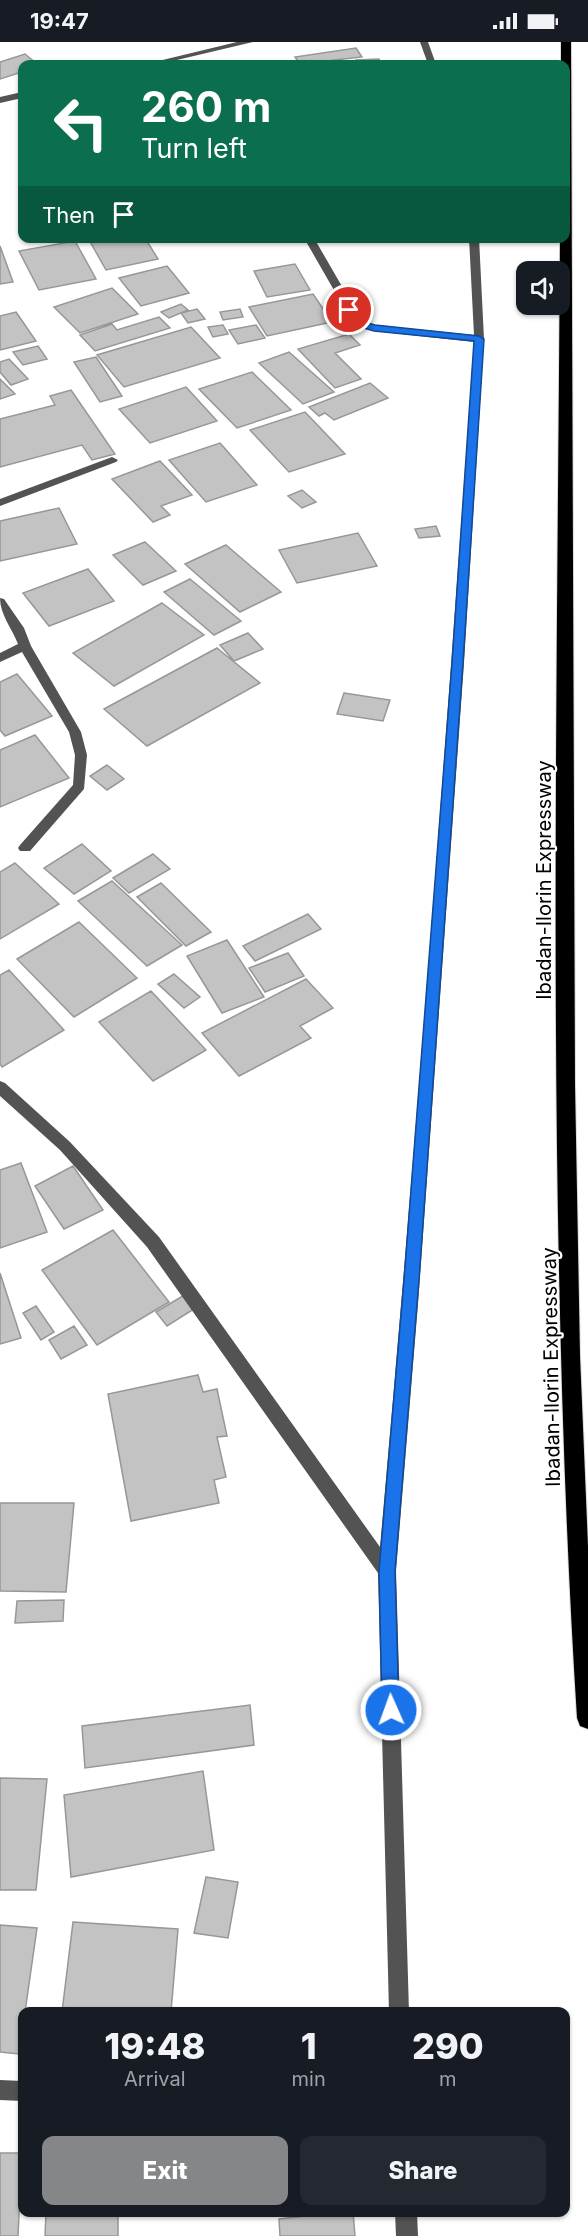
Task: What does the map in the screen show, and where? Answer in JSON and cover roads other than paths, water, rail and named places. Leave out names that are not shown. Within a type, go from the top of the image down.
[{"type":"highway","name":"Ibadan-Ilorin Expressway","points":[[566,42],[566,60]]},
{"type":"highway","name":"Ibadan-Ilorin Expressway","points":[[565,243],[564,789],[567,1140],[577,1571],[588,1718]]},
{"type":"street","points":[[168,60],[249,42]]},
{"type":"street","points":[[424,42],[431,60]]},
{"type":"street","points":[[203,52],[208,60]]},
{"type":"street","points":[[0,100],[18,96]]},
{"type":"street","points":[[312,243],[357,323],[374,328],[479,339]]},
{"type":"street","points":[[399,2007],[387,1571],[458,663],[479,339],[474,243]]},
{"type":"street","points":[[0,503],[112,460]]},
{"type":"street","points":[[0,602],[18,628],[25,646],[75,732],[81,755],[79,786],[25,848]]},
{"type":"street","points":[[0,658],[25,646]]},
{"type":"street","points":[[0,1088],[65,1146],[153,1242],[387,1571]]},
{"type":"street","points":[[0,2090],[18,2091]]},
{"type":"street","points":[[406,2217],[407,2236]]}]
